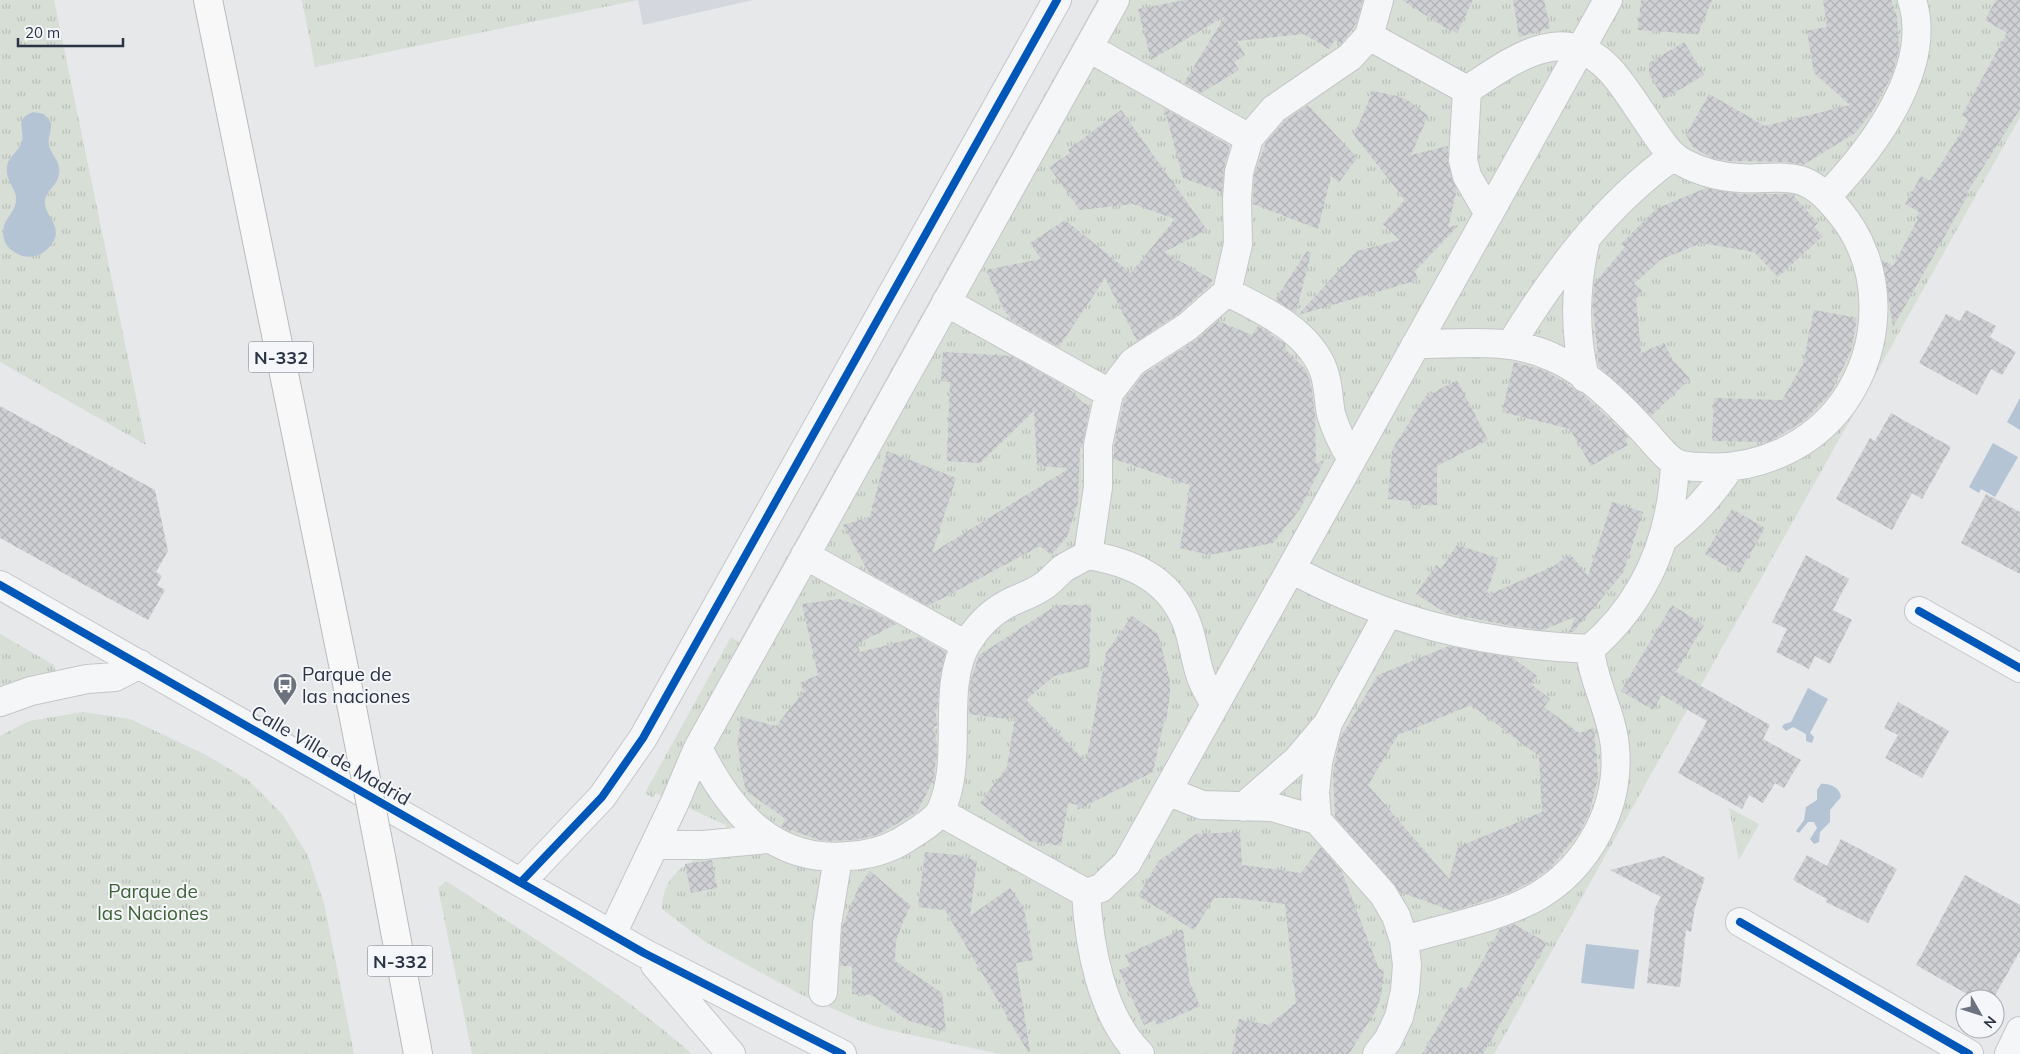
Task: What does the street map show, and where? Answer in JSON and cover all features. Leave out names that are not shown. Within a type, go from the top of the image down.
[{"type":"highway","name":"N-332","points":[[208,0],[353,714],[418,1054]]},
{"type":"street","points":[[521,882],[602,797],[643,738],[1057,0]]},
{"type":"street","points":[[612,934],[655,845],[698,748],[1115,0]]},
{"type":"street","points":[[1088,555],[1098,487],[1098,445],[1109,393],[1133,362],[1187,327],[1227,292],[1238,244],[1237,199],[1239,172],[1249,138],[1274,110],[1350,57],[1369,36],[1379,0]]},
{"type":"street","points":[[940,812],[1086,893],[1101,888],[1127,863],[1608,0]]},
{"type":"street","points":[[1827,196],[1847,175],[1874,139],[1905,82],[1914,56],[1917,32],[1912,0]]},
{"type":"street","points":[[1369,36],[1467,90]]},
{"type":"street","points":[[1416,344],[1511,344],[1554,357],[1585,378],[1624,410],[1675,463],[1703,467],[1730,467],[1760,462],[1788,450],[1813,434],[1835,414],[1852,389],[1865,362],[1872,333],[1874,310],[1870,274],[1861,245],[1846,219],[1827,196],[1800,180],[1773,177],[1741,178],[1714,174],[1692,167],[1672,157],[1612,72],[1581,48],[1556,46],[1533,50],[1514,59],[1467,90]]},
{"type":"street","points":[[1089,48],[1249,138]]},
{"type":"street","points":[[1467,90],[1463,160],[1467,176],[1488,214]]},
{"type":"street","points":[[1511,344],[1546,290],[1586,239],[1632,188],[1672,157]]},
{"type":"street","points":[[1585,378],[1578,343],[1576,300],[1586,239]]},
{"type":"street","points":[[1227,292],[1286,326],[1302,338],[1314,353],[1326,379],[1331,413],[1339,438],[1352,459]]},
{"type":"street","points":[[946,302],[1109,393]]},
{"type":"street","points":[[1291,568],[1347,597],[1388,614],[1438,629],[1487,640],[1538,646],[1590,649],[1606,635],[1635,600],[1646,580],[1664,538],[1672,505],[1675,463]]},
{"type":"street","points":[[1664,538],[1693,516],[1712,495],[1730,467]]},
{"type":"street","points":[[805,555],[966,645]]},
{"type":"street","points":[[698,748],[712,777],[728,800],[768,839],[789,849],[810,855],[838,858],[866,855],[892,847],[918,831],[940,812],[951,774],[955,687],[958,666],[966,645],[977,628],[989,616],[1007,604],[1045,585],[1064,568],[1088,555],[1117,560],[1145,573],[1168,592],[1184,618],[1194,646],[1200,676],[1215,705]]},
{"type":"street","name":"Calle Villa de Madrid","points":[[0,586],[644,952],[840,1054]]},
{"type":"street","points":[[1919,611],[2020,668]]},
{"type":"street","points":[[1242,808],[1297,760],[1328,723],[1388,614]]},
{"type":"street","points":[[1404,940],[1520,905],[1542,894],[1562,879],[1593,842],[1604,820],[1611,796],[1615,772],[1615,748],[1611,724],[1592,668],[1590,649]]},
{"type":"street","points":[[0,702],[31,691],[88,679],[115,677],[140,664]]},
{"type":"street","points":[[1317,820],[1315,793],[1318,762],[1328,723]]},
{"type":"street","points":[[1167,791],[1202,805],[1242,808],[1272,807],[1317,820],[1383,894],[1396,916],[1404,940],[1407,965],[1405,992],[1399,1017],[1388,1040],[1377,1054]]},
{"type":"street","points":[[655,845],[703,845],[768,839]]},
{"type":"street","points":[[823,992],[827,924],[838,858]]},
{"type":"street","points":[[1086,893],[1088,926],[1103,990],[1117,1020],[1140,1054]]},
{"type":"street","points":[[1740,922],[1969,1054]]},
{"type":"street","points":[[644,952],[731,1054]]},
{"type":"street","points":[[2008,1054],[2020,1031]]},
{"type":"shaded area","points":[[638,0],[753,0],[643,25]]},
{"type":"green space","points":[[0,0],[54,0],[146,445],[0,362]]},
{"type":"green space","points":[[302,0],[638,0],[315,67]]},
{"type":"green space","points":[[1097,0],[2020,0],[2020,117],[1494,1054],[1000,1054],[884,1029],[863,1022],[800,994],[704,941],[662,909],[668,884],[683,867],[704,854],[727,844],[726,825],[655,793],[653,798],[645,793],[731,637],[739,642]]},
{"type":"green space","points":[[0,634],[54,665],[55,671],[0,685]]},
{"type":"green space","name":"Parque de las Naciones","points":[[83,712],[130,719],[206,755],[248,780],[283,815],[308,856],[324,903],[354,1054],[0,1054],[0,736],[29,721]]},
{"type":"green space","points":[[1729,808],[1759,824],[1739,860]]},
{"type":"green space","points":[[446,881],[603,985],[634,1007],[692,1054],[472,1054],[438,888]]},
{"type":"water","points":[[33,112],[44,114],[51,123],[49,146],[58,162],[59,169],[57,181],[45,200],[47,212],[56,229],[56,236],[45,251],[30,257],[20,255],[10,249],[5,242],[3,233],[5,223],[16,202],[16,194],[8,177],[7,168],[9,160],[21,144],[23,119]]},
{"type":"water","points":[[2020,398],[2020,430],[2007,422]]},
{"type":"water","points":[[1993,443],[2018,457],[1995,497],[1981,489],[1979,493],[1969,487]]},
{"type":"water","points":[[1808,688],[1828,699],[1810,733],[1814,737],[1812,743],[1806,741],[1806,734],[1793,727],[1786,731],[1782,727],[1784,724],[1791,722]]},
{"type":"water","points":[[1821,784],[1828,784],[1834,787],[1839,791],[1841,797],[1830,810],[1830,822],[1820,832],[1819,842],[1814,844],[1810,839],[1817,828],[1814,822],[1808,822],[1799,833],[1796,831],[1804,820],[1806,807],[1817,800],[1817,790]]},
{"type":"water","points":[[1586,944],[1639,950],[1634,989],[1581,983]]},
{"type":"building","points":[[1185,0],[1363,0],[1357,22],[1341,44],[1335,40],[1329,49],[1304,34],[1237,41],[1245,55],[1234,62],[1239,70],[1201,93],[1184,83],[1225,16],[1151,60],[1138,9]]},
{"type":"building","points":[[1402,0],[1473,0],[1457,33],[1444,27]]},
{"type":"building","points":[[1513,0],[1544,0],[1550,28],[1519,37]]},
{"type":"building","points":[[1641,0],[1712,0],[1698,34],[1638,30]]},
{"type":"building","points":[[1823,0],[1891,0],[1897,17],[1899,50],[1892,75],[1872,112],[1855,133],[1803,165],[1788,162],[1728,161],[1712,158],[1693,147],[1686,135],[1709,94],[1765,126],[1850,105],[1814,73],[1807,31],[1827,27]]},
{"type":"building","points":[[1996,0],[2020,0],[2020,109],[1966,194],[1968,195],[1893,327],[1882,260],[1893,266],[1918,219],[1916,218],[1919,212],[1905,204],[1921,176],[1930,181],[1969,120],[1962,115],[2007,33],[1985,20]]},
{"type":"building","points":[[1684,42],[1704,75],[1664,99],[1649,74],[1649,63]]},
{"type":"building","points":[[1373,91],[1397,96],[1409,101],[1428,116],[1411,155],[1448,146],[1448,164],[1457,189],[1448,227],[1459,225],[1415,271],[1418,280],[1298,315],[1357,251],[1400,240],[1383,224],[1405,200],[1354,135]]},
{"type":"building","points":[[1308,105],[1357,158],[1339,182],[1331,176],[1318,229],[1253,204],[1254,175],[1266,142],[1285,121]]},
{"type":"building","points":[[1164,108],[1230,146],[1224,168],[1222,192],[1183,178],[1166,114],[1164,115]]},
{"type":"building","points":[[1121,110],[1207,230],[1164,252],[1213,280],[1207,288],[1178,314],[1137,341],[1105,278],[1059,347],[1014,322],[1004,310],[986,270],[1041,259],[1030,243],[1065,220],[1131,273],[1175,219],[1133,204],[1080,210],[1049,167],[1070,153],[1068,150]]},
{"type":"building","points":[[1706,188],[1739,194],[1792,194],[1818,223],[1814,227],[1823,236],[1778,277],[1754,252],[1701,243],[1660,260],[1634,284],[1642,291],[1636,299],[1641,353],[1664,343],[1673,360],[1690,379],[1651,416],[1599,367],[1593,308],[1594,284],[1625,247],[1621,244],[1656,209]]},
{"type":"building","points":[[1307,251],[1311,253],[1296,313],[1275,300]]},
{"type":"building","points":[[1814,310],[1857,318],[1851,351],[1830,394],[1805,420],[1767,442],[1712,441],[1714,398],[1782,400],[1803,364]]},
{"type":"building","points":[[1966,310],[1996,326],[1990,337],[2016,352],[2002,375],[1991,369],[1977,395],[1919,363],[1946,314],[1960,321]]},
{"type":"building","points":[[1218,321],[1252,335],[1258,326],[1285,344],[1286,350],[1305,369],[1311,384],[1315,415],[1316,464],[1325,459],[1300,509],[1273,543],[1209,555],[1180,548],[1190,485],[1114,459],[1114,447],[1124,400],[1144,374],[1196,340]]},
{"type":"building","points":[[943,352],[1012,356],[1069,389],[1083,403],[1090,406],[1082,448],[1080,447],[1078,502],[1067,537],[1051,555],[1040,546],[928,606],[869,573],[843,525],[870,517],[887,451],[956,478],[932,553],[1070,468],[1037,466],[1034,411],[980,463],[947,461],[950,382],[941,381]]},
{"type":"building","points":[[1514,362],[1546,371],[1581,393],[1628,437],[1625,440],[1628,445],[1591,466],[1570,429],[1502,412]]},
{"type":"building","points":[[1457,380],[1488,440],[1437,466],[1437,505],[1410,505],[1410,501],[1388,499],[1392,450],[1425,397]]},
{"type":"building","points":[[0,406],[155,490],[168,551],[156,572],[162,576],[157,585],[165,590],[148,620],[0,538]]},
{"type":"building","points":[[1891,413],[1951,447],[1922,499],[1912,493],[1892,530],[1836,499],[1870,438],[1875,441]]},
{"type":"building","points":[[1986,494],[2020,512],[2020,574],[1961,543]]},
{"type":"building","points":[[1612,502],[1643,512],[1623,573],[1573,632],[1570,632],[1575,617],[1543,630],[1512,626],[1446,613],[1416,594],[1436,565],[1441,569],[1457,545],[1498,558],[1486,596],[1554,566],[1570,554],[1588,576]]},
{"type":"building","points":[[1732,509],[1765,528],[1739,573],[1705,554]]},
{"type":"building","points":[[1806,555],[1849,579],[1833,610],[1852,620],[1830,664],[1815,656],[1809,669],[1776,652],[1787,629],[1772,622]]},
{"type":"building","points":[[839,599],[871,610],[896,624],[857,644],[860,652],[919,637],[946,652],[940,678],[937,711],[935,710],[937,726],[934,726],[937,746],[934,779],[917,812],[877,835],[854,840],[823,841],[781,827],[786,819],[746,791],[740,765],[738,742],[741,717],[776,726],[804,691],[800,683],[818,675],[802,604]]},
{"type":"building","points":[[1057,605],[1091,605],[1089,667],[1054,676],[1026,700],[1086,762],[1106,653],[1132,616],[1158,634],[1170,681],[1166,722],[1164,721],[1153,772],[1077,810],[1078,805],[1068,803],[1061,846],[1030,841],[980,803],[1007,767],[1015,717],[1006,719],[969,714],[970,683],[979,655]]},
{"type":"building","points":[[1672,605],[1704,625],[1676,672],[1770,725],[1763,739],[1801,760],[1784,788],[1775,783],[1763,803],[1749,795],[1742,809],[1678,773],[1707,721],[1662,695],[1653,710],[1621,691]]},
{"type":"building","points":[[1449,646],[1513,658],[1537,676],[1531,684],[1550,699],[1544,707],[1579,733],[1594,728],[1598,777],[1589,814],[1579,833],[1551,867],[1513,891],[1453,911],[1400,892],[1335,817],[1333,772],[1340,738],[1378,675]],"holes":[[[1471,705],[1539,756],[1542,812],[1458,847],[1449,879],[1368,785],[1398,735]]]},
{"type":"building","points":[[1898,702],[1949,731],[1922,778],[1885,758],[1898,735],[1884,728]]},
{"type":"building","points":[[1240,832],[1242,865],[1301,873],[1321,847],[1342,872],[1379,969],[1384,970],[1381,996],[1376,1010],[1349,1054],[1232,1054],[1239,1019],[1269,1025],[1296,1003],[1285,904],[1237,898],[1214,898],[1194,930],[1138,896],[1159,861],[1196,834]]},
{"type":"building","points":[[1841,839],[1897,869],[1868,923],[1826,902],[1827,899],[1793,880],[1807,855],[1827,866]]},
{"type":"building","points":[[925,852],[957,855],[977,861],[970,916],[1010,888],[1024,908],[1033,960],[1016,963],[1030,1051],[1028,1052],[945,910],[918,907]]},
{"type":"building","points":[[1664,856],[1705,878],[1695,907],[1691,932],[1686,930],[1680,987],[1647,983],[1655,908],[1661,897],[1610,870]]},
{"type":"building","points":[[712,860],[717,888],[691,893],[685,864]]},
{"type":"building","points":[[870,871],[910,905],[896,940],[895,961],[942,993],[946,1032],[907,1020],[871,995],[852,994],[852,966],[840,966],[842,927],[859,886]]},
{"type":"building","points":[[1965,875],[2020,905],[2020,951],[1999,989],[1958,989],[1916,965]]},
{"type":"building","points":[[1514,924],[1547,943],[1483,1054],[1422,1054],[1461,987],[1466,990],[1500,929]]},
{"type":"building","points":[[1183,929],[1189,980],[1200,1006],[1157,1025],[1155,1020],[1144,1025],[1119,970],[1130,966],[1125,955]]},
{"type":"cycle path","points":[[521,882],[602,797],[643,738],[1057,0]]},
{"type":"cycle path","points":[[0,585],[644,953],[842,1054]]},
{"type":"cycle path","points":[[1919,611],[2020,668]]},
{"type":"cycle path","points":[[1740,922],[1969,1054]]},
{"type":"place","name":"Parque de las naciones","points":[[285,706]]}]
